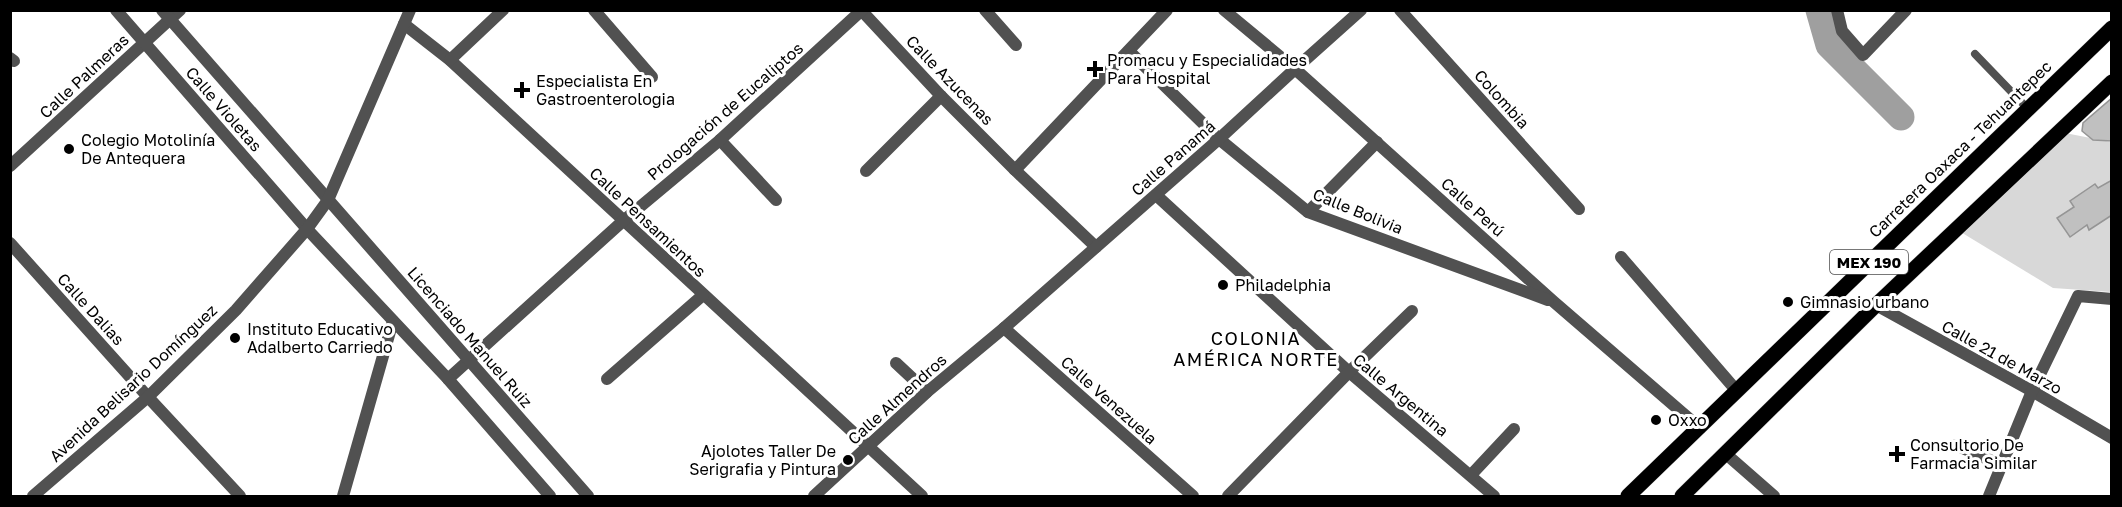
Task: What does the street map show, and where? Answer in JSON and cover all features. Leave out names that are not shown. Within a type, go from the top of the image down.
[{"type":"main road","name":"Carretera Oaxaca - Tehuantepec","points":[[1628,496],[2112,28]]},
{"type":"main road","name":"MEX 190","points":[[1682,496],[1876,305],[2112,82]]},
{"type":"street","name":"Calle Violetas","points":[[116,10],[307,229]]},
{"type":"street","name":"Calle Palmeras","points":[[10,166],[144,43],[166,15],[180,10]]},
{"type":"street","name":"Avenida Belisario Domínguez","points":[[33,496],[148,397],[236,310],[307,229],[328,200],[410,10]]},
{"type":"street","points":[[450,60],[503,10]]},
{"type":"street","points":[[594,10],[652,77]]},
{"type":"street","points":[[985,10],[1016,45]]},
{"type":"street","points":[[1016,170],[1167,10]]},
{"type":"street","name":"Calle Perú","points":[[1224,10],[1295,69],[1554,302],[1700,428]]},
{"type":"street","name":"Calle Panamá","points":[[1004,328],[1220,140],[1361,10]]},
{"type":"street","name":"Colombia","points":[[1400,10],[1579,209]]},
{"type":"street","points":[[1837,10],[1842,31],[1863,55],[1906,10]]},
{"type":"street","name":"Calle Azucenas","points":[[862,11],[941,96],[1096,247]]},
{"type":"street","name":"Prologación de Eucaliptos","points":[[448,379],[623,221],[720,140],[862,11]]},
{"type":"street","name":"Calle Violetas","points":[[166,15],[328,200]]},
{"type":"street","name":"Calle Pensamientos","points":[[404,24],[450,60],[922,496]]},
{"type":"street","name":"Calle Bolivia","points":[[1129,51],[1220,140],[1308,213],[1554,302]]},
{"type":"street","points":[[866,171],[941,96]]},
{"type":"street","points":[[720,140],[776,200]]},
{"type":"street","points":[[1308,213],[1377,142]]},
{"type":"street","name":"Calle Argentina","points":[[1156,195],[1349,372],[1494,496]]},
{"type":"street","name":"Licenciado Manuel Ruiz","points":[[328,200],[588,496]]},
{"type":"street","points":[[307,229],[448,379],[550,496]]},
{"type":"street","name":"Calle Dalias","points":[[10,243],[240,496]]},
{"type":"street","points":[[1621,257],[1736,390]]},
{"type":"street","points":[[607,379],[703,295]]},
{"type":"street","points":[[1989,496],[2032,391],[2078,296],[2112,299]]},
{"type":"street","name":"Calle 21 de Marzo","points":[[1876,305],[2112,438]]},
{"type":"street","points":[[1228,496],[1412,311]]},
{"type":"street","points":[[343,496],[393,321]]},
{"type":"street","name":"Calle Almendros","points":[[814,496],[927,392],[1004,328]]},
{"type":"street","name":"Calle Venezuela","points":[[1004,328],[1193,496]]},
{"type":"street","points":[[896,363],[927,392]]},
{"type":"street","points":[[1471,475],[1514,429]]},
{"type":"street","points":[[1956,445],[2003,466]]},
{"type":"street","points":[[1726,454],[1774,496]]},
{"type":"lane","points":[[1975,54],[2028,108]]},
{"type":"shaded area","points":[[2065,133],[2111,142],[2111,292],[2053,288],[1959,231]]},
{"type":"building","points":[[2112,98],[2112,141],[2093,140],[2082,131],[2083,123]]},
{"type":"building","points":[[2112,180],[2112,215],[2089,230],[2087,225],[2070,237],[2057,218],[2074,207],[2070,201],[2095,184],[2098,188]]},
{"type":"waterway","points":[[1819,10],[1829,45],[1901,117]]},
{"type":"place","name":"Promacu y Especialidades Para Hospital","points":[[1095,69]]},
{"type":"place","name":"Especialista En Gastroenterologia","points":[[522,90]]},
{"type":"place","name":"Colegio Motolinía De Antequera","points":[[69,149]]},
{"type":"place","name":"Philadelphia","points":[[1223,285]]},
{"type":"place","name":"Gimnasio urbano","points":[[1788,302]]},
{"type":"place","name":"Instituto Educativo Adalberto Carriedo","points":[[235,338]]},
{"type":"place","name":"Oxxo","points":[[1656,420]]},
{"type":"place","name":"Consultorio De Farmacia Similar","points":[[1897,454]]},
{"type":"place","name":"Ajolotes Taller De Serigrafia y Pintura","points":[[848,460]]},
{"type":"district","name":"COLONIA AMÉRICA NORTE","points":[[1256,348]]}]
